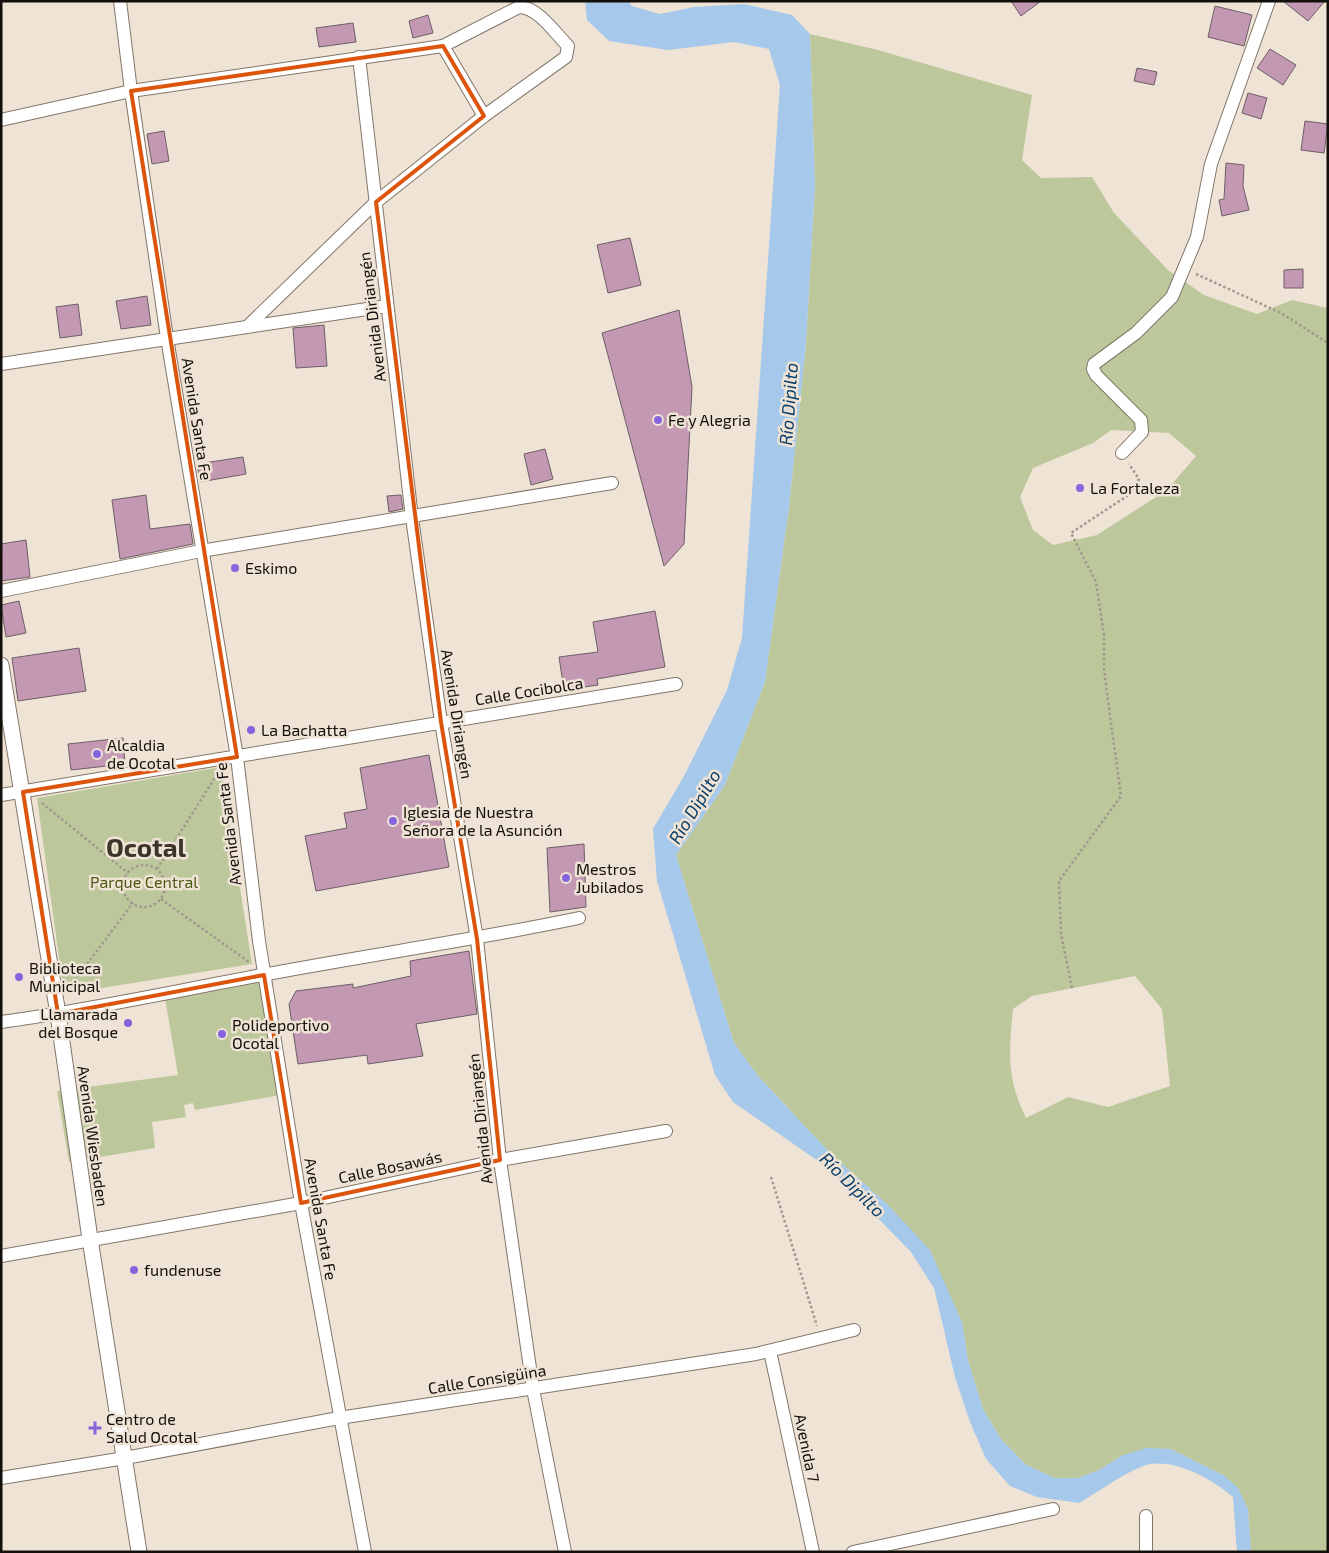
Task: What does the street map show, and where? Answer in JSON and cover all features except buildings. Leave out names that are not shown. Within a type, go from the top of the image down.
[{"type":"street","name":"Avenida Santa Fe","points":[[120,1],[131,91],[167,338],[201,551],[237,757],[264,975],[301,1203],[365,1552]]},
{"type":"street","points":[[1122,453],[1142,432],[1141,420],[1092,369],[1094,364],[1136,333],[1172,297],[1197,236],[1211,164],[1269,1]]},
{"type":"street","points":[[1,120],[131,91],[443,46],[519,7],[528,7],[568,46],[566,57],[484,116],[376,202],[248,326]]},
{"type":"street","points":[[443,46],[484,116]]},
{"type":"street","name":"Avenida Diriangén","points":[[359,57],[412,518],[441,722],[477,939],[500,1160],[533,1388],[565,1552]]},
{"type":"street","points":[[1,364],[387,306]]},
{"type":"street","points":[[1,591],[201,551],[412,518],[612,483]]},
{"type":"street","name":"Avenida Wiesbaden","points":[[1,665],[58,1014],[90,1239],[139,1552]]},
{"type":"street","name":"Calle Cocibolca","points":[[1,796],[676,684]]},
{"type":"street","points":[[1,1022],[58,1014],[264,975],[477,939],[580,918]]},
{"type":"street","name":"Calle Bosawás","points":[[1,1256],[301,1203],[500,1160],[666,1131]]},
{"type":"street","name":"Calle Consigüina","points":[[1,1478],[125,1458],[339,1418],[770,1351],[854,1330]]},
{"type":"street","name":"Avenida 7","points":[[770,1351],[813,1552]]},
{"type":"street","points":[[853,1552],[1053,1509]]},
{"type":"street","points":[[1146,1516],[1146,1552]]},
{"type":"path","points":[[1184,268],[1281,312],[1328,343]]},
{"type":"path","points":[[1072,988],[1061,934],[1059,881],[1121,796],[1104,669],[1104,635],[1096,582],[1071,533],[1130,494],[1139,479],[1122,453]]},
{"type":"path","points":[[157,869],[221,767],[237,757]]},
{"type":"path","points":[[23,792],[37,798],[128,873]]},
{"type":"path","points":[[146,865],[157,869],[162,875],[165,889],[160,899],[150,906],[140,906],[127,898],[123,890],[124,877],[128,873],[137,866],[146,865]]},
{"type":"path","points":[[160,899],[264,975]]},
{"type":"path","points":[[58,1014],[64,994],[133,903]]},
{"type":"path","points":[[771,1177],[821,1337]]},
{"type":"highlighted area","points":[[443,46],[484,116],[376,202],[441,722],[477,939],[500,1160],[301,1203],[264,975],[58,1014],[23,792],[237,757],[131,91]]},
{"type":"green space","points":[[810,34],[878,50],[1032,95],[1022,160],[1041,178],[1092,177],[1114,213],[1168,270],[1204,295],[1257,314],[1292,300],[1328,308],[1328,1552],[1251,1552],[1248,1509],[1193,1460],[1121,1456],[1099,1470],[1078,1478],[1054,1478],[1025,1464],[1001,1439],[983,1409],[968,1360],[962,1322],[888,1205],[830,1153],[758,1076],[734,1043],[676,855],[725,785],[765,682],[789,507],[806,344],[815,185]],"holes":[[[1111,430],[1169,433],[1196,456],[1167,490],[1097,535],[1053,545],[1033,530],[1020,497],[1033,468],[1093,443]],[[1135,976],[1162,1009],[1170,1086],[1108,1107],[1068,1097],[1026,1118],[1015,1090],[1010,1065],[1013,1009],[1032,996]]]},
{"type":"green space","name":"Parque Central","points":[[221,767],[252,964],[64,994],[37,798]]},
{"type":"green space","points":[[264,975],[281,1095],[195,1110],[193,1103],[184,1105],[186,1117],[152,1122],[155,1148],[69,1162],[57,1091],[178,1075],[164,992]]},
{"type":"water","name":"Río Dipilto","points":[[585,1],[628,1],[632,6],[660,14],[694,7],[744,4],[792,15],[810,34],[815,185],[806,344],[789,507],[765,682],[725,785],[676,855],[734,1043],[758,1076],[830,1153],[888,1205],[930,1250],[962,1322],[968,1360],[983,1409],[1001,1439],[1025,1464],[1054,1478],[1078,1478],[1099,1470],[1121,1456],[1146,1448],[1171,1449],[1225,1476],[1238,1488],[1248,1509],[1251,1552],[1237,1552],[1233,1497],[1214,1483],[1179,1467],[1166,1464],[1143,1466],[1118,1478],[1079,1503],[1037,1497],[1010,1486],[986,1459],[970,1422],[955,1377],[934,1288],[911,1252],[831,1170],[733,1102],[715,1075],[657,881],[653,829],[684,776],[727,690],[742,638],[780,85],[769,49],[734,42],[668,50],[609,41],[587,20]]},
{"type":"place","name":"Fe y Alegria","points":[[658,420]]},
{"type":"place","name":"La Fortaleza","points":[[1080,488]]},
{"type":"place","name":"Eskimo","points":[[235,568]]},
{"type":"place","name":"La Bachatta","points":[[251,730]]},
{"type":"place","name":"Alcaldia de Ocotal","points":[[97,754]]},
{"type":"place","name":"Iglesia de Nuestra Señora de la Asunción","points":[[393,821]]},
{"type":"place","name":"Mestros Jubilados","points":[[566,878]]},
{"type":"place","name":"Biblioteca Municipal","points":[[19,977]]},
{"type":"place","name":"Llamarada del Bosque","points":[[128,1023]]},
{"type":"place","name":"Polideportivo Ocotal","points":[[222,1034]]},
{"type":"place","name":"fundenuse","points":[[134,1270]]},
{"type":"place","name":"Centro de Salud Ocotal","points":[[95,1428]]},
{"type":"district","name":"Ocotal","points":[[146,848]]}]
